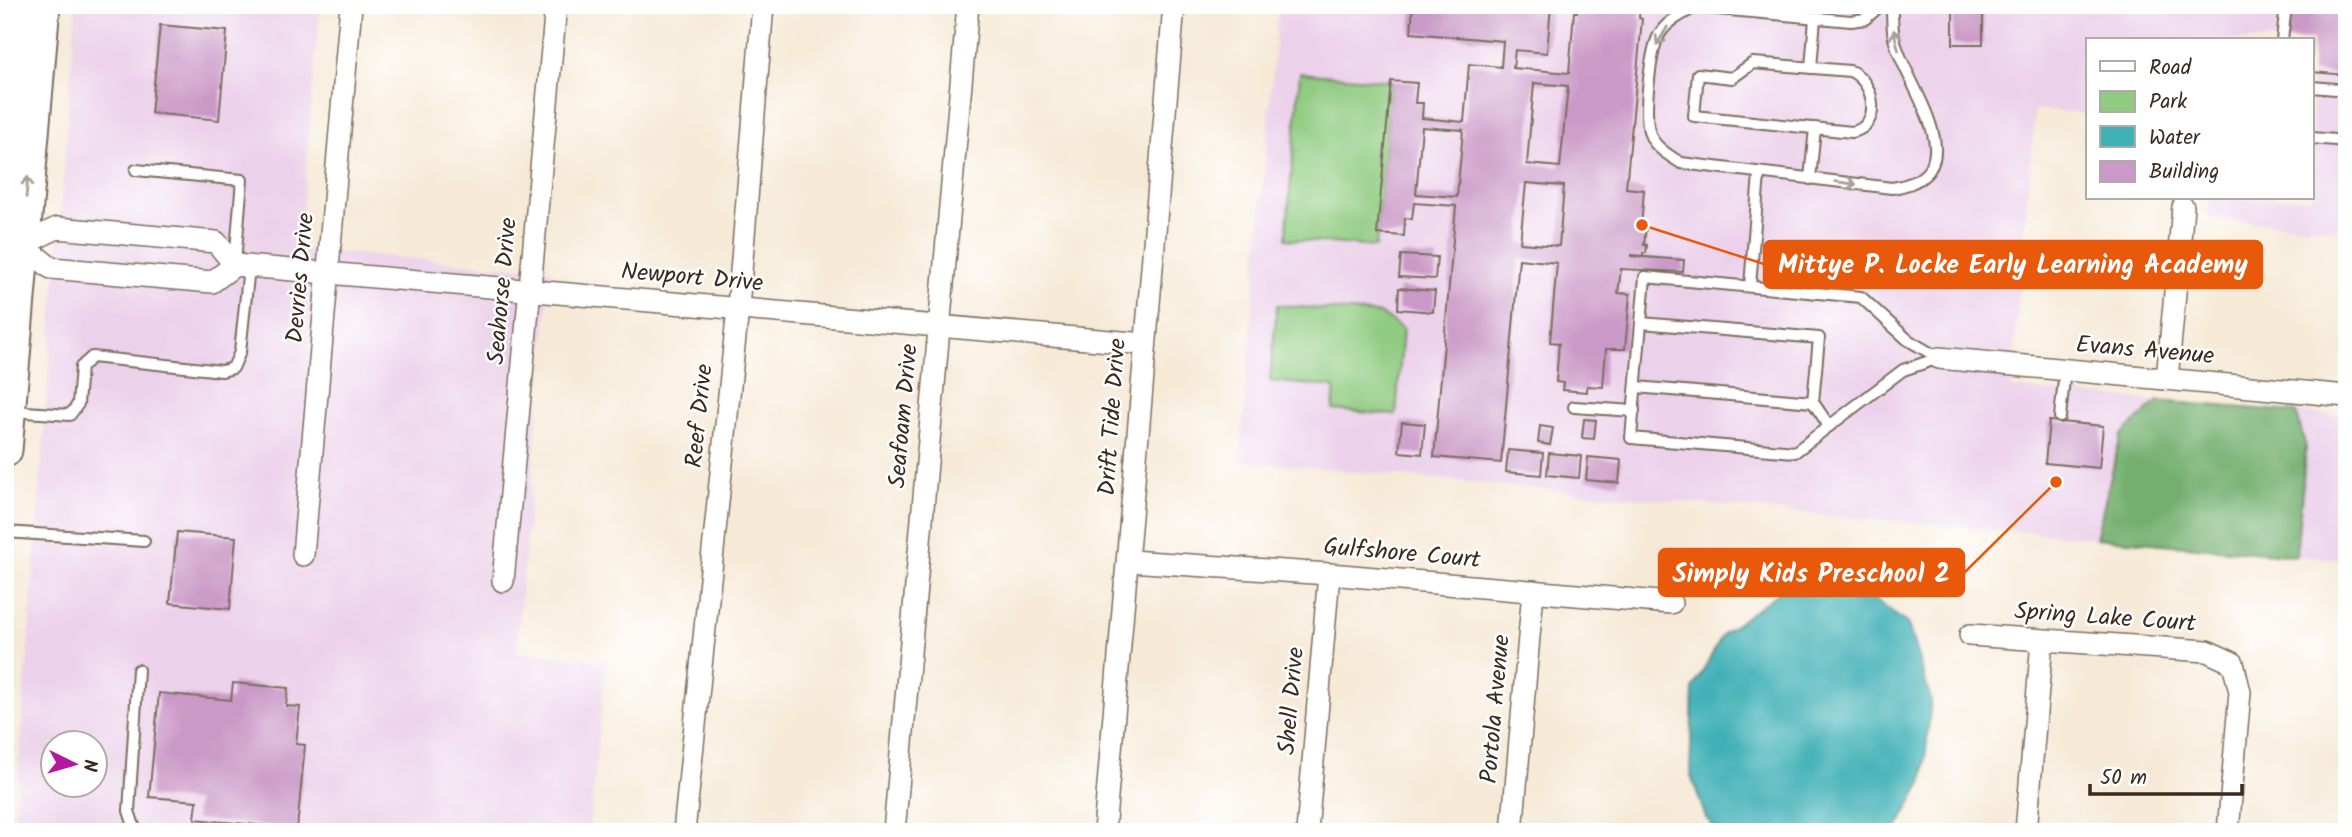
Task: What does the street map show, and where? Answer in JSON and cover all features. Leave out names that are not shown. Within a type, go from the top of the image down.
[{"type":"main road","points":[[5,130],[14,5]]},
{"type":"main road","points":[[5,450],[9,410],[14,237],[43,5]]},
{"type":"street","name":"Devries Drive","points":[[303,555],[351,5]]},
{"type":"street","name":"Seahorse Drive","points":[[503,581],[556,5]]},
{"type":"street","name":"Reef Drive","points":[[684,832],[738,308],[763,5]]},
{"type":"street","name":"Seafoam Drive","points":[[894,832],[968,5]]},
{"type":"street","name":"Drift Tide Drive","points":[[1104,832],[1174,5]]},
{"type":"street","points":[[2167,379],[2183,207]]},
{"type":"street","points":[[57,228],[216,242],[242,266],[212,282],[51,268],[14,237],[57,228]]},
{"type":"street","name":"Newport Drive","points":[[242,266],[1145,344]]},
{"type":"street","name":"Evans Avenue","points":[[1939,358],[2347,396]]},
{"type":"street","name":"Gulfshore Court","points":[[1129,561],[1329,574],[1671,603]]},
{"type":"street","name":"Shell Drive","points":[[1307,832],[1329,574]]},
{"type":"street","name":"Portola Avenue","points":[[1512,832],[1532,591]]},
{"type":"street","name":"Spring Lake Court","points":[[1970,635],[2207,651],[2233,663],[2240,692],[2228,832]]},
{"type":"street","points":[[2025,832],[2042,641]]},
{"type":"lane","points":[[1881,5],[1865,19],[1851,21],[1695,8],[1674,19],[1659,36],[1651,61],[1647,113],[1650,135],[1663,151],[1681,163],[1892,188],[1907,186],[1921,178],[1931,166],[1936,140],[1894,39],[1892,5]]},
{"type":"lane","points":[[2283,38],[2286,5]]},
{"type":"lane","points":[[1811,68],[1815,18]]},
{"type":"lane","points":[[1752,63],[1811,68],[1850,71],[1859,75],[1871,96],[1871,118],[1865,127],[1852,132],[1694,116],[1698,74],[1732,78],[1752,63]]},
{"type":"lane","points":[[2314,87],[2347,90]]},
{"type":"lane","points":[[1810,179],[1815,128]]},
{"type":"lane","points":[[2314,138],[2347,141]]},
{"type":"lane","points":[[9,410],[70,415],[78,404],[81,367],[92,357],[222,371],[233,368],[240,352],[242,180],[136,170]]},
{"type":"lane","points":[[1750,286],[1759,174]]},
{"type":"lane","points":[[1645,277],[1861,297],[1908,340],[1939,358],[1903,370],[1795,452],[1631,438],[1645,277]]},
{"type":"lane","points":[[1641,323],[1819,338],[1813,402],[1829,426]]},
{"type":"lane","points":[[2060,417],[2065,370]]},
{"type":"lane","points":[[1636,387],[1813,402]]},
{"type":"lane","points":[[1574,407],[1634,411]]},
{"type":"lane","points":[[5,532],[145,541]]},
{"type":"lane","points":[[136,832],[129,811],[138,670]]},
{"type":"shaded area","points":[[76,5],[320,5],[299,249],[551,270],[516,652],[606,661],[589,832],[14,832]]},
{"type":"shaded area","points":[[1278,5],[2347,5],[2347,230],[2207,218],[2209,200],[2314,200],[2314,38],[2086,38],[2086,114],[2035,109],[2011,388],[2158,401],[2121,435],[2096,538],[1240,461]]},
{"type":"shaded area","points":[[2296,412],[2347,416],[2347,560],[2296,556],[2306,447]]},
{"type":"green space","points":[[1300,73],[1391,81],[1376,247],[1286,239]]},
{"type":"green space","points":[[1277,305],[1381,314],[1403,329],[1396,415],[1333,410],[1335,387],[1270,381]]},
{"type":"green space","points":[[2158,401],[2296,412],[2306,447],[2296,556],[2096,538],[2121,435]]},
{"type":"water","points":[[1836,577],[1876,600],[1908,624],[1931,700],[1923,781],[1897,828],[1892,832],[1718,832],[1706,818],[1690,773],[1693,689],[1723,634],[1782,590]]},
{"type":"building","points":[[1413,5],[1551,5],[1547,53],[1515,50],[1513,68],[1569,73],[1574,12],[1577,12],[1578,6],[1633,11],[1634,5],[1640,5],[1639,18],[1642,19],[1626,188],[1644,190],[1641,227],[1646,227],[1644,245],[1647,245],[1643,256],[1631,256],[1684,260],[1683,272],[1621,269],[1618,293],[1630,294],[1625,349],[1606,349],[1603,387],[1587,386],[1587,392],[1562,390],[1563,383],[1556,382],[1559,343],[1550,342],[1557,263],[1519,259],[1501,463],[1434,457],[1456,206],[1414,203],[1412,219],[1405,218],[1404,236],[1377,234],[1391,81],[1417,83],[1415,103],[1423,103],[1422,118],[1464,122],[1469,64],[1501,67],[1503,41],[1411,33]],"holes":[[[1534,83],[1568,86],[1560,167],[1527,164]],[[1422,127],[1463,130],[1457,197],[1416,194]],[[1526,183],[1564,186],[1559,246],[1520,243]]]},
{"type":"building","points":[[1953,5],[1983,5],[1983,44],[1953,44]]},
{"type":"building","points":[[2288,5],[2347,5],[2347,75],[2314,72],[2314,38],[2285,38]]},
{"type":"building","points":[[160,25],[227,31],[219,120],[151,113]]},
{"type":"building","points":[[1401,255],[1437,257],[1435,279],[1399,277]]},
{"type":"building","points":[[1399,288],[1435,291],[1433,312],[1398,309]]},
{"type":"building","points":[[1584,419],[1596,420],[1594,439],[1582,438]]},
{"type":"building","points":[[2049,421],[2103,426],[2099,468],[2045,463]]},
{"type":"building","points":[[1402,422],[1425,424],[1422,454],[1399,452]]},
{"type":"building","points":[[1540,426],[1553,428],[1550,445],[1538,443]]},
{"type":"building","points":[[1508,450],[1543,453],[1541,475],[1506,472]]},
{"type":"building","points":[[1549,453],[1581,456],[1579,478],[1547,475]]},
{"type":"building","points":[[1588,457],[1621,460],[1619,483],[1586,480]]},
{"type":"building","points":[[177,532],[236,537],[230,609],[170,603]]},
{"type":"building","points":[[233,683],[288,688],[286,706],[300,707],[296,744],[305,745],[297,829],[195,819],[197,801],[149,797],[159,693],[231,700]]},
{"type":"place","name":"Mittye P. Locke Early Learning Academy","points":[[1642,225]]},
{"type":"place","name":"Simply Kids Preschool 2","points":[[2056,482]]}]
